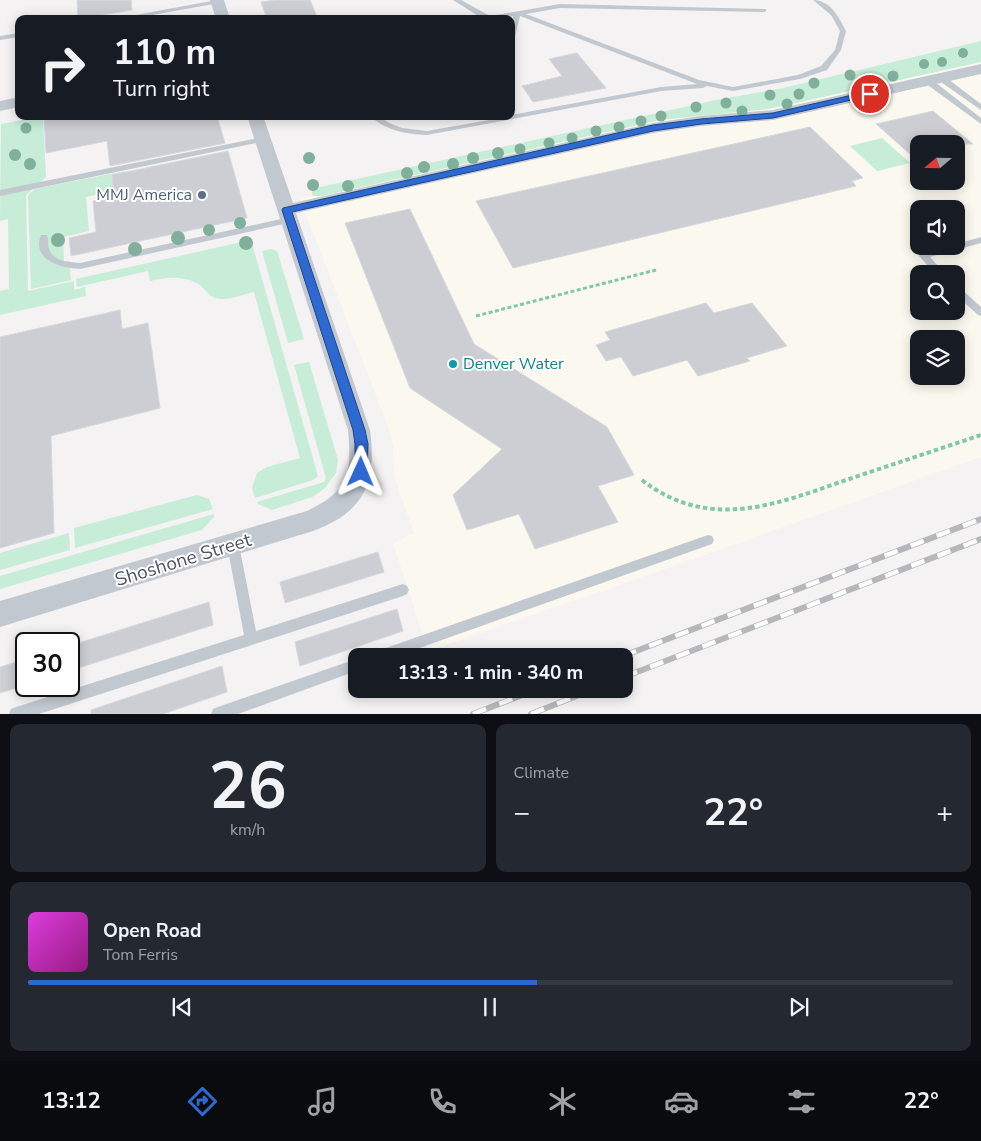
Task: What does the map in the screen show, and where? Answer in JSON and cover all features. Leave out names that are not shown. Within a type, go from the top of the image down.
[{"type":"street","points":[[217,1],[222,15]]},
{"type":"street","points":[[256,120],[288,215],[653,128],[701,121],[773,115],[981,69]]},
{"type":"street","points":[[0,106],[15,103]]},
{"type":"street","name":"Shoshone Street","points":[[0,614],[313,520],[340,506],[356,487],[362,464],[359,430],[288,215]]},
{"type":"lane","points":[[456,0],[480,15]]},
{"type":"lane","points":[[507,15],[560,6],[578,0]]},
{"type":"lane","points":[[517,13],[697,82],[732,89],[800,76],[824,68],[838,50],[843,31],[834,14],[816,0]]},
{"type":"lane","points":[[139,15],[217,1]]},
{"type":"lane","points":[[560,6],[764,10]]},
{"type":"lane","points":[[515,22],[517,13]]},
{"type":"lane","points":[[0,38],[15,36]]},
{"type":"lane","points":[[935,79],[981,108]]},
{"type":"lane","points":[[935,79],[981,122]]},
{"type":"lane","points":[[515,116],[661,89],[711,85]]},
{"type":"lane","points":[[379,120],[386,126],[407,132],[428,133],[491,120]]},
{"type":"lane","points":[[0,193],[263,139]]},
{"type":"lane","points":[[44,237],[43,247],[50,258],[62,264],[80,266],[288,215]]},
{"type":"lane","points":[[932,265],[923,256],[981,240]]},
{"type":"lane","points":[[965,298],[981,313]]},
{"type":"lane","points":[[403,648],[708,540]]},
{"type":"lane","points":[[233,545],[251,639]]},
{"type":"lane","points":[[16,714],[403,590]]},
{"type":"lane","points":[[218,714],[348,667]]},
{"type":"path","points":[[476,316],[656,270]]},
{"type":"path","points":[[642,480],[653,490],[680,503],[713,510],[739,510],[790,498],[981,435]]},
{"type":"shaded area","name":"Denver Water","points":[[981,41],[981,457],[600,592],[437,648],[427,648],[393,543],[414,533],[394,476],[393,447],[389,429],[300,199],[313,196],[311,189],[716,100],[783,88]]},
{"type":"green space","points":[[981,41],[981,62],[769,109],[660,120],[322,196],[313,196],[311,189],[716,100],[783,88]]},
{"type":"green space","points":[[22,120],[43,120],[46,177],[26,195],[28,291],[74,281],[74,290],[85,287],[86,296],[0,315],[0,291],[9,289],[8,219],[0,221],[1,124]]},
{"type":"green space","points":[[882,138],[910,163],[877,171],[850,146]]},
{"type":"green space","points":[[125,171],[128,188],[86,197],[89,231],[63,237],[64,262],[69,261],[71,280],[31,289],[28,195],[35,189]]},
{"type":"green space","points":[[251,240],[318,476],[313,480],[255,498],[252,488],[257,473],[267,467],[300,458],[254,292],[220,299],[213,297],[200,285],[182,278],[150,281],[148,271],[77,287],[76,279]]},
{"type":"green space","points":[[271,249],[277,251],[304,339],[288,343],[262,251]]},
{"type":"green space","points":[[309,362],[338,460],[336,473],[325,488],[312,497],[272,510],[257,502],[324,482],[326,478],[294,365]]},
{"type":"green space","points":[[197,495],[209,499],[213,509],[75,548],[74,528]]},
{"type":"green space","points":[[214,514],[214,517],[202,530],[0,589],[0,576]]},
{"type":"green space","points":[[69,533],[70,550],[0,570],[0,553]]},
{"type":"building","points":[[77,0],[131,0],[132,10],[102,15],[78,15]]},
{"type":"building","points":[[310,0],[316,15],[266,15],[261,2]]},
{"type":"building","points":[[577,53],[606,88],[533,102],[522,86],[562,76],[549,59]]},
{"type":"building","points":[[933,111],[962,135],[910,135],[910,154],[876,124]]},
{"type":"building","points":[[44,120],[218,120],[225,143],[110,166],[107,141],[46,153]]},
{"type":"building","points":[[810,127],[863,178],[852,181],[856,186],[513,268],[476,201]]},
{"type":"building","points":[[965,137],[973,144],[965,144]]},
{"type":"building","points":[[228,151],[247,218],[71,256],[69,238],[96,232],[93,201],[114,197],[112,175]]},
{"type":"building","name":"Denver Water","points":[[410,209],[474,344],[607,427],[634,475],[598,486],[618,522],[535,549],[519,514],[467,530],[453,495],[502,449],[410,388],[345,223]]},
{"type":"building","points":[[706,303],[714,313],[752,303],[787,346],[747,358],[750,361],[698,376],[687,360],[633,376],[621,357],[606,361],[596,345],[610,340],[605,332]]},
{"type":"building","points":[[120,310],[122,329],[148,323],[160,408],[51,436],[54,533],[0,548],[0,337]]},
{"type":"building","points":[[378,552],[384,572],[285,603],[280,582]]},
{"type":"building","points":[[209,602],[213,625],[80,667],[80,643]]},
{"type":"building","points":[[397,609],[403,631],[348,648],[348,650],[300,666],[295,642]]},
{"type":"building","points":[[15,662],[15,688],[0,693],[0,667]]},
{"type":"building","points":[[222,666],[227,692],[163,714],[91,714],[91,710]]},
{"type":"railway","points":[[633,652],[981,519]]},
{"type":"railway","points":[[633,674],[981,539]]},
{"type":"railway","points":[[473,714],[515,698]]},
{"type":"railway","points":[[531,714],[571,698]]},
{"type":"place","name":"MMJ America","points":[[202,195]]},
{"type":"place","name":"Denver Water","points":[[453,364]]},
{"type":"route","points":[[361,472],[359,430],[286,210],[653,128],[701,121],[773,115],[870,94]]}]
